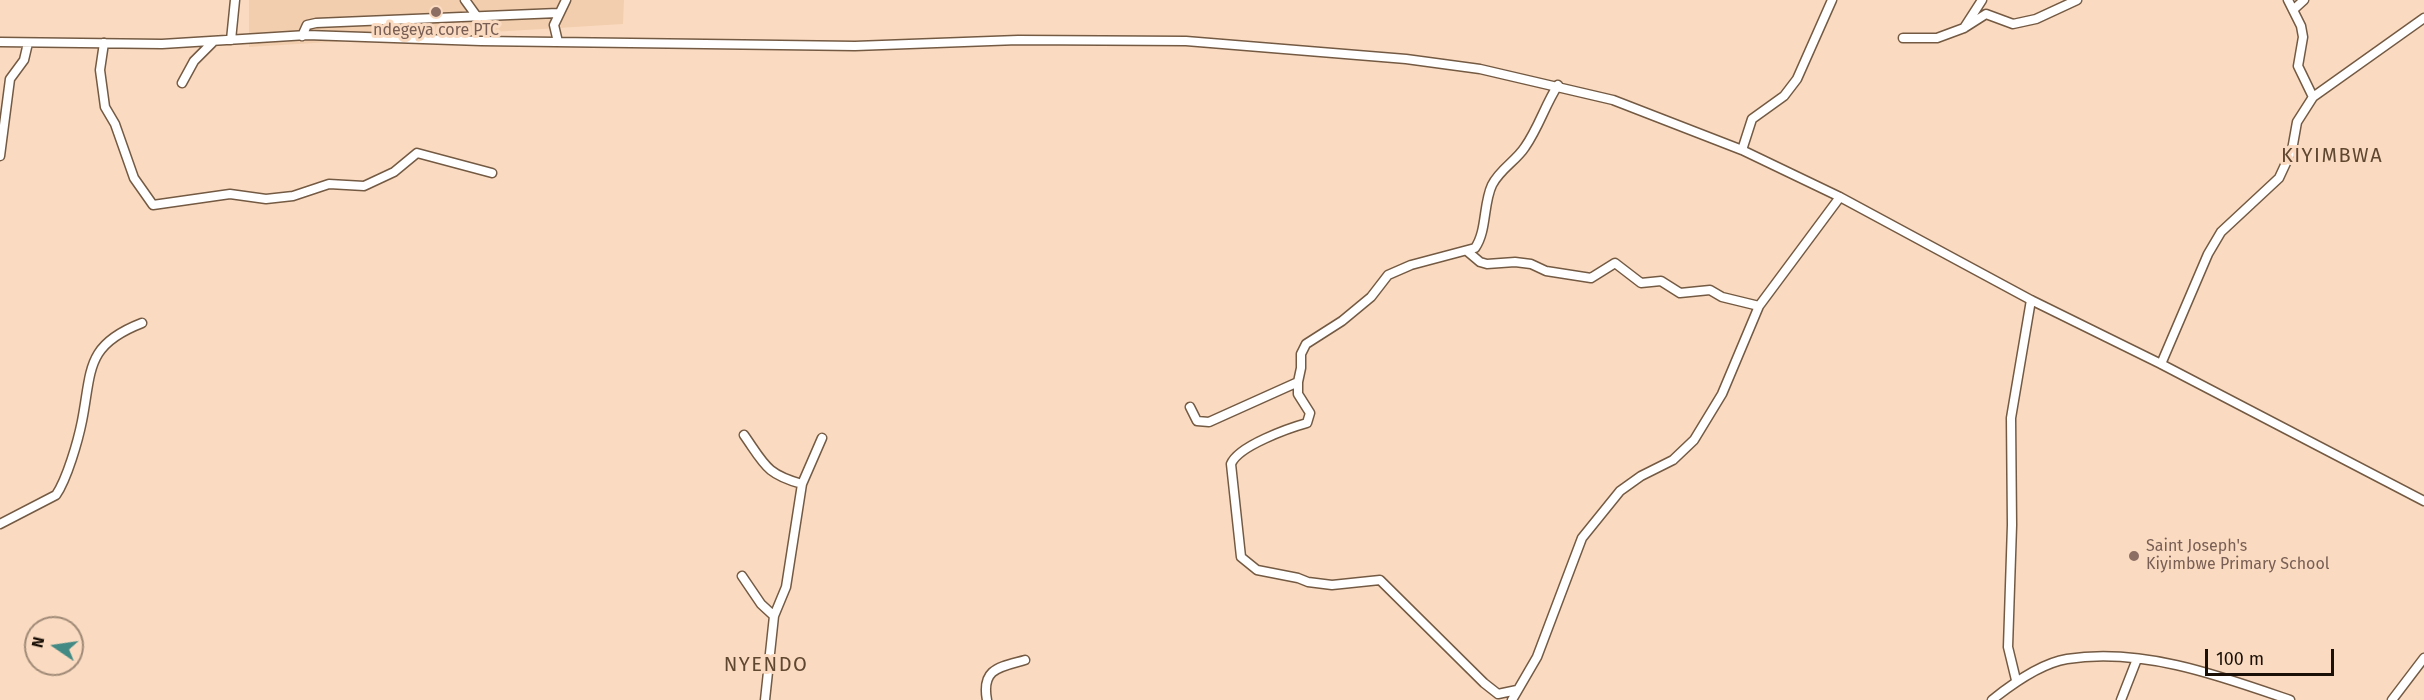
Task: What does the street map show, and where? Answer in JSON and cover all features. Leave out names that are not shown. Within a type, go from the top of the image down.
[{"type":"street","points":[[231,40],[235,0]]},
{"type":"street","points":[[465,0],[478,18]]},
{"type":"street","points":[[558,42],[554,25],[566,0]]},
{"type":"street","points":[[1742,150],[1747,127],[1752,119],[1785,96],[1797,79],[1832,0]]},
{"type":"street","points":[[1964,28],[1982,0]]},
{"type":"street","points":[[1903,38],[1937,38],[1964,28],[1986,14],[2013,24],[2036,19],[2078,0]]},
{"type":"street","points":[[2288,0],[2301,26],[2303,37],[2298,66],[2313,97]]},
{"type":"street","points":[[2293,10],[2304,0]]},
{"type":"street","points":[[302,36],[307,25],[316,23],[558,13]]},
{"type":"street","points":[[2161,364],[2208,254],[2221,232],[2279,178],[2290,157],[2297,122],[2313,97],[2424,18]]},
{"type":"street","points":[[0,42],[213,42],[302,36],[855,46],[1018,40],[1186,41],[1406,59],[1480,69],[1558,85],[1633,107],[1742,150],[1840,197],[2031,300],[2161,364],[2424,501]]},
{"type":"street","points":[[182,83],[194,60],[213,42]]},
{"type":"street","points":[[0,156],[10,79],[24,60],[28,43]]},
{"type":"street","points":[[104,43],[100,70],[105,107],[115,124],[134,178],[153,205],[230,194],[266,199],[293,196],[329,184],[364,186],[394,172],[417,153],[492,173]]},
{"type":"street","points":[[1517,690],[1498,694],[1484,683],[1380,580],[1332,585],[1257,570],[1241,557],[1231,464],[1241,452],[1295,425],[1307,423],[1310,413],[1298,394],[1301,354],[1306,344],[1342,321],[1371,297],[1388,275],[1411,265],[1467,251],[1478,244],[1487,197],[1496,177],[1519,156],[1527,145],[1558,85]]},
{"type":"street","points":[[1512,700],[1537,657],[1551,626],[1582,538],[1620,491],[1641,476],[1674,460],[1694,440],[1722,394],[1759,306],[1840,197]]},
{"type":"street","points":[[1467,251],[1480,262],[1487,264],[1515,262],[1531,264],[1546,271],[1591,278],[1615,263],[1641,283],[1661,281],[1680,294],[1690,295],[1710,290],[1722,297],[1759,306]]},
{"type":"street","points":[[2016,680],[2008,647],[2012,525],[2011,418],[2031,300]]},
{"type":"street","points":[[0,525],[56,495],[82,422],[92,365],[108,340],[121,331],[142,323]]},
{"type":"street","points":[[1190,407],[1197,421],[1209,422],[1298,382]]},
{"type":"street","points":[[744,435],[768,470],[778,477],[802,484]]},
{"type":"street","points":[[765,700],[774,616],[786,587],[802,484],[822,438]]},
{"type":"street","points":[[742,576],[761,604],[774,616]]},
{"type":"street","points":[[1992,700],[2016,680],[2066,659],[2108,657],[2137,659],[2214,674],[2290,700]]},
{"type":"street","points":[[2392,700],[2424,658]]},
{"type":"street","points":[[2121,700],[2137,659]]},
{"type":"street","points":[[987,700],[986,682],[989,676],[1005,665],[1025,660]]},
{"type":"shaded area","name":"ndegeya core PTC","points":[[249,0],[624,0],[623,24],[249,47]]},
{"type":"place","name":"ndegeya core PTC","points":[[436,12]]},
{"type":"place","name":"Saint Joseph's Kiyimbwe Primary School","points":[[2134,556]]},
{"type":"district","name":"KIYIMBWA","points":[[2332,156]]},
{"type":"district","name":"NYENDO","points":[[766,665]]}]
